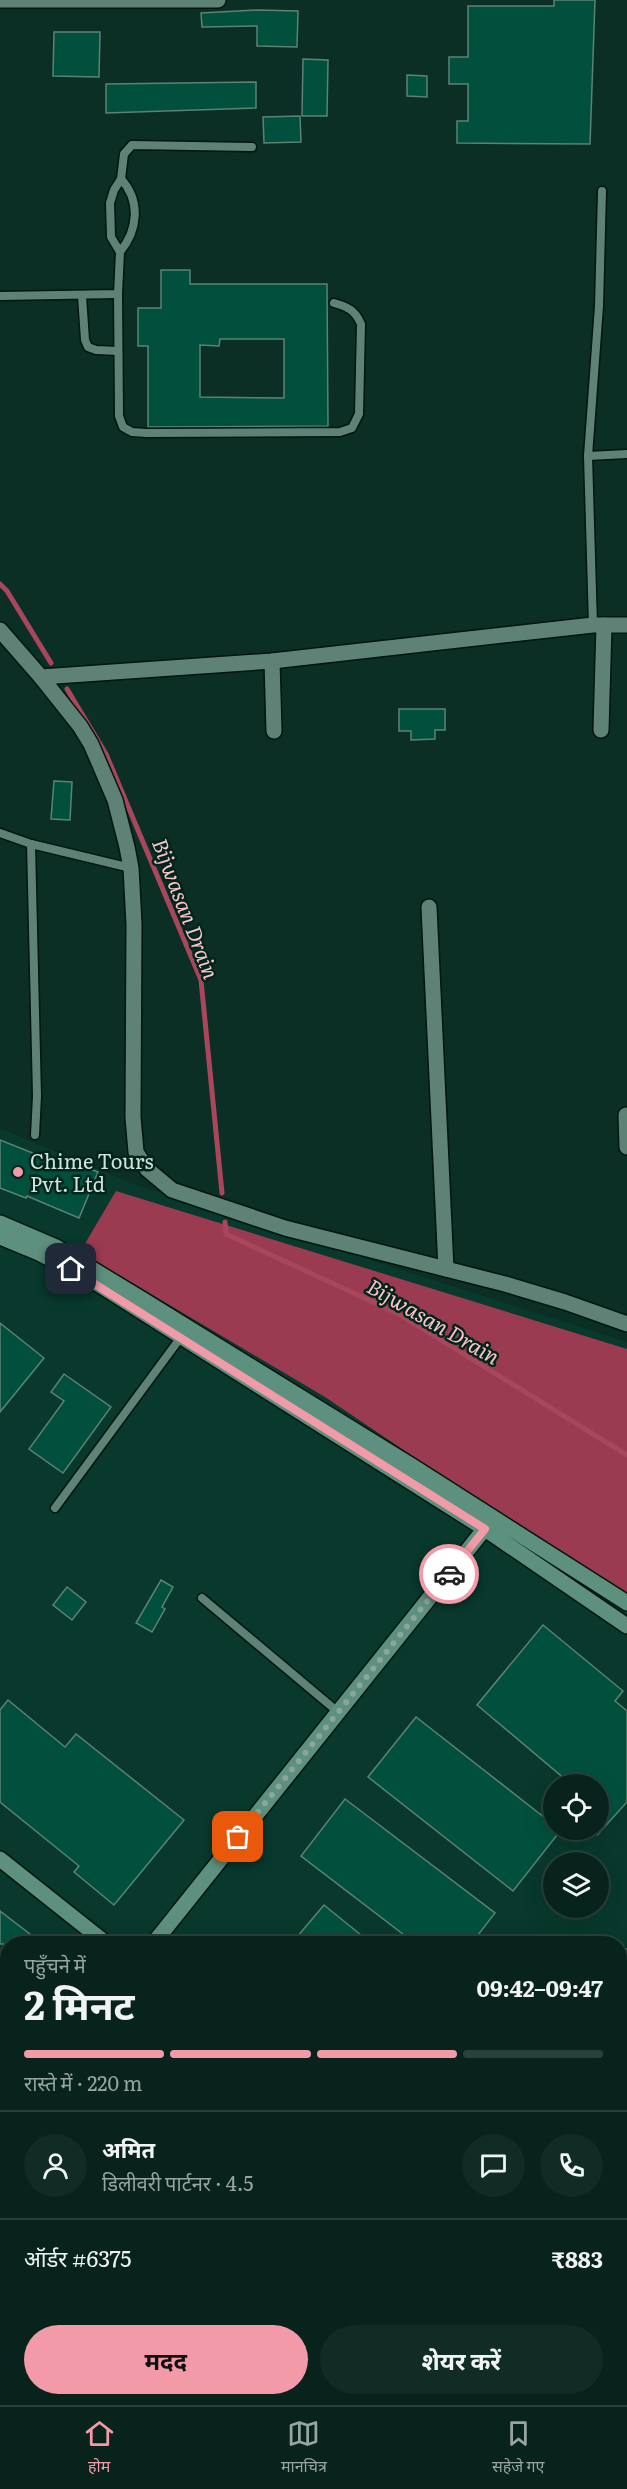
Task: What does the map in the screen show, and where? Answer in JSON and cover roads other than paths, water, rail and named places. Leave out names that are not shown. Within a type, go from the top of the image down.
[{"type":"street","points":[[1,0],[218,0]]},
{"type":"street","points":[[598,625],[601,730]]},
{"type":"street","points":[[41,677],[272,661],[598,625],[627,625]]},
{"type":"street","points":[[0,630],[80,726],[99,760],[115,800],[131,868],[134,924],[133,1117],[136,1152],[147,1169],[172,1190],[275,1225],[565,1302],[627,1324]]},
{"type":"street","points":[[272,661],[274,731]]},
{"type":"street","points":[[429,907],[446,1269]]},
{"type":"street","points":[[626,1115],[627,1147]]},
{"type":"street","points":[[0,1223],[56,1247],[489,1523],[627,1626]]},
{"type":"street","points":[[0,1237],[71,1269],[489,1523],[627,1603]]},
{"type":"street","points":[[159,1936],[489,1523]]},
{"type":"street","points":[[0,1859],[97,1936]]},
{"type":"lane","points":[[120,252],[111,237],[110,211],[114,190],[121,179],[124,154],[132,145],[252,147]]},
{"type":"lane","points":[[121,179],[133,197],[135,214],[133,231],[120,252],[119,416],[123,427],[132,432],[340,432],[352,428],[359,414],[361,324],[356,314],[348,307],[334,303]]},
{"type":"lane","points":[[598,625],[588,456],[599,306],[602,191]]},
{"type":"lane","points":[[0,296],[118,294]]},
{"type":"lane","points":[[82,296],[85,340],[88,347],[96,350],[118,351]]},
{"type":"lane","points":[[588,456],[627,454]]},
{"type":"lane","points":[[0,833],[31,844],[131,868]]},
{"type":"lane","points":[[31,844],[35,1135]]},
{"type":"lane","points":[[55,1508],[181,1337]]},
{"type":"lane","points":[[202,1598],[338,1712]]},
{"type":"waterway","name":"Bijwasan Drain","points":[[0,584],[7,591],[51,663]]},
{"type":"waterway","name":"Bijwasan Drain","points":[[67,689],[106,754],[201,980],[222,1193]]},
{"type":"waterway","name":"Bijwasan Drain","points":[[225,1222],[226,1234],[399,1314],[627,1455]]},
{"type":"place","name":"Chime Tours Pvt. Ltd","points":[[18,1172]]}]
